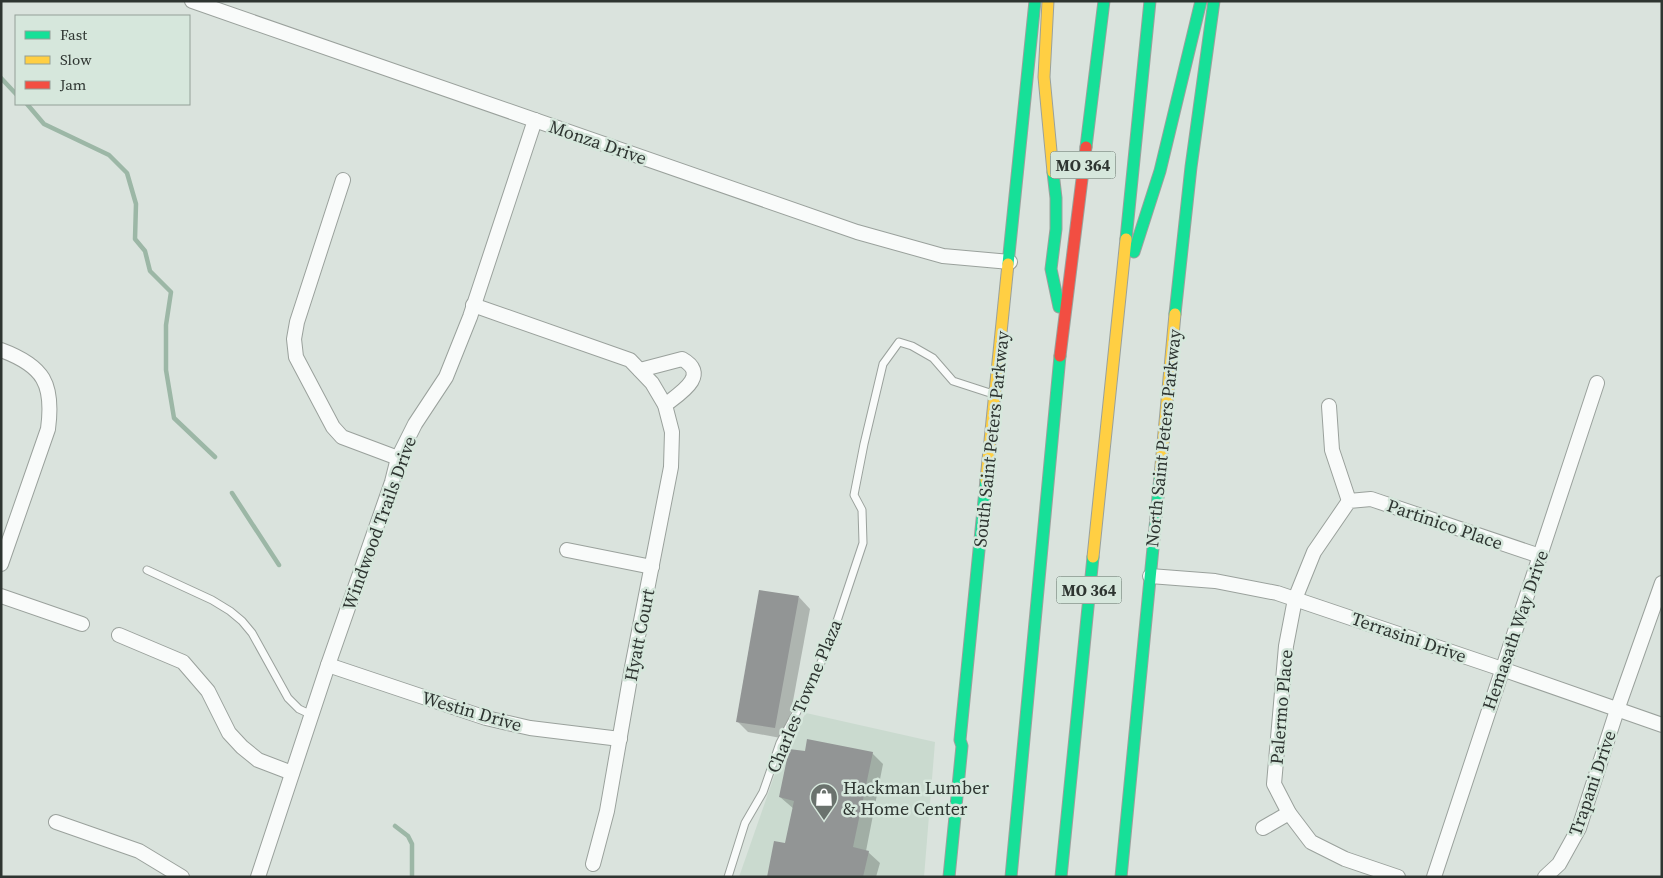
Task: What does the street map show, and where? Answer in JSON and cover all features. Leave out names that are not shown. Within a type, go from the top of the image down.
[{"type":"main road","name":"South Saint Peters Parkway","points":[[949,877],[962,746],[960,740],[1036,1]]},
{"type":"main road","points":[[1048,1],[1044,77],[1056,198],[1056,229],[1051,269],[1063,328]]},
{"type":"main road","name":"MO 364","points":[[1011,877],[1063,328],[1104,1]]},
{"type":"main road","name":"MO 364","points":[[1061,877],[1150,1]]},
{"type":"main road","points":[[1118,302],[1160,171],[1201,1]]},
{"type":"main road","name":"North Saint Peters Parkway","points":[[1121,877],[1181,254],[1214,1]]},
{"type":"street","name":"Monza Drive","points":[[192,1],[857,232],[943,256],[1010,262]]},
{"type":"street","name":"Windwood Trails Drive","points":[[258,877],[328,665],[392,482],[398,458],[415,424],[446,377],[473,305],[535,120]]},
{"type":"street","points":[[344,180],[297,322],[294,339],[296,357],[333,427],[342,437],[398,458]]},
{"type":"street","name":"Hyatt Court","points":[[473,305],[630,360],[652,383],[665,405],[672,432],[671,467],[607,811],[593,864]]},
{"type":"street","points":[[1,350],[19,357],[35,368],[47,384],[51,407],[48,429],[1,564]]},
{"type":"street","points":[[640,370],[682,359],[691,366],[694,374],[691,383],[665,405]]},
{"type":"street","name":"Hemasath Way Drive","points":[[1434,877],[1597,383]]},
{"type":"street","points":[[1295,599],[1314,552],[1348,501],[1332,450],[1328,406]]},
{"type":"street","name":"Partinico Place","points":[[1348,501],[1371,500],[1540,556]]},
{"type":"street","points":[[567,550],[652,567]]},
{"type":"street","name":"Terrasini Drive","points":[[1150,576],[1215,581],[1277,593],[1662,725]]},
{"type":"street","name":"Trapani Drive","points":[[1544,877],[1560,864],[1579,828],[1617,710],[1662,583]]},
{"type":"street","points":[[1,596],[82,624]]},
{"type":"street","name":"Palermo Place","points":[[1295,599],[1286,646],[1274,784],[1289,813],[1311,842],[1346,859],[1398,877]]},
{"type":"street","points":[[119,635],[183,662],[208,692],[229,733],[242,747],[258,760],[292,773]]},
{"type":"street","name":"Westin Drive","points":[[328,665],[486,718],[530,728],[620,739]]},
{"type":"street","points":[[1263,828],[1289,813]]},
{"type":"street","points":[[56,822],[139,851],[182,877]]},
{"type":"lane","name":"Charles Towne Plaza","points":[[728,877],[746,823],[764,792],[780,743],[814,680],[834,630],[862,543],[862,510],[854,495],[882,364],[900,342],[912,346],[933,358],[953,381],[996,395]]},
{"type":"lane","points":[[147,570],[212,600],[242,621],[252,633],[288,698],[299,709],[312,715]]},
{"type":"shaded area","points":[[806,713],[935,742],[924,877],[739,877],[784,748]]},
{"type":"building","points":[[759,590],[799,596],[775,728],[736,722]]},
{"type":"building","name":"Hackman Lumber & Home Center","points":[[807,739],[873,752],[853,847],[869,851],[863,877],[767,877],[774,841],[785,843],[794,801],[779,797],[789,749],[805,751]]},
{"type":"waterway","points":[[1,78],[15,93]]},
{"type":"waterway","points":[[28,105],[44,124],[109,155],[127,173],[136,204],[135,239],[145,251],[150,271],[171,292],[166,325],[166,370],[174,418],[215,457]]},
{"type":"waterway","points":[[232,493],[279,565]]},
{"type":"waterway","points":[[395,826],[408,836],[412,844],[412,877]]},
{"type":"traffic: fast","points":[[1008,264],[1035,1]]},
{"type":"traffic: fast","points":[[1086,147],[1104,1]]},
{"type":"traffic: fast","points":[[1126,239],[1150,1]]},
{"type":"traffic: fast","points":[[1134,252],[1160,171],[1201,1]]},
{"type":"traffic: fast","points":[[1175,314],[1191,167],[1214,1]]},
{"type":"traffic: fast","points":[[1053,172],[1056,198],[1056,229],[1051,269],[1059,307]]},
{"type":"traffic: fast","points":[[1011,877],[1060,356]]},
{"type":"traffic: fast","points":[[1121,877],[1160,476]]},
{"type":"traffic: fast","points":[[949,877],[962,746],[960,740],[986,480]]},
{"type":"traffic: fast","points":[[1061,877],[1093,557]]},
{"type":"traffic: slow","points":[[1048,1],[1044,77],[1053,172]]},
{"type":"traffic: slow","points":[[1093,557],[1126,239]]},
{"type":"traffic: slow","points":[[986,480],[1008,264]]},
{"type":"traffic: slow","points":[[1160,476],[1175,314]]},
{"type":"traffic: jam","points":[[1060,356],[1086,147]]},
{"type":"place","name":"Hackman Lumber & Home Center","points":[[824,821]]}]
